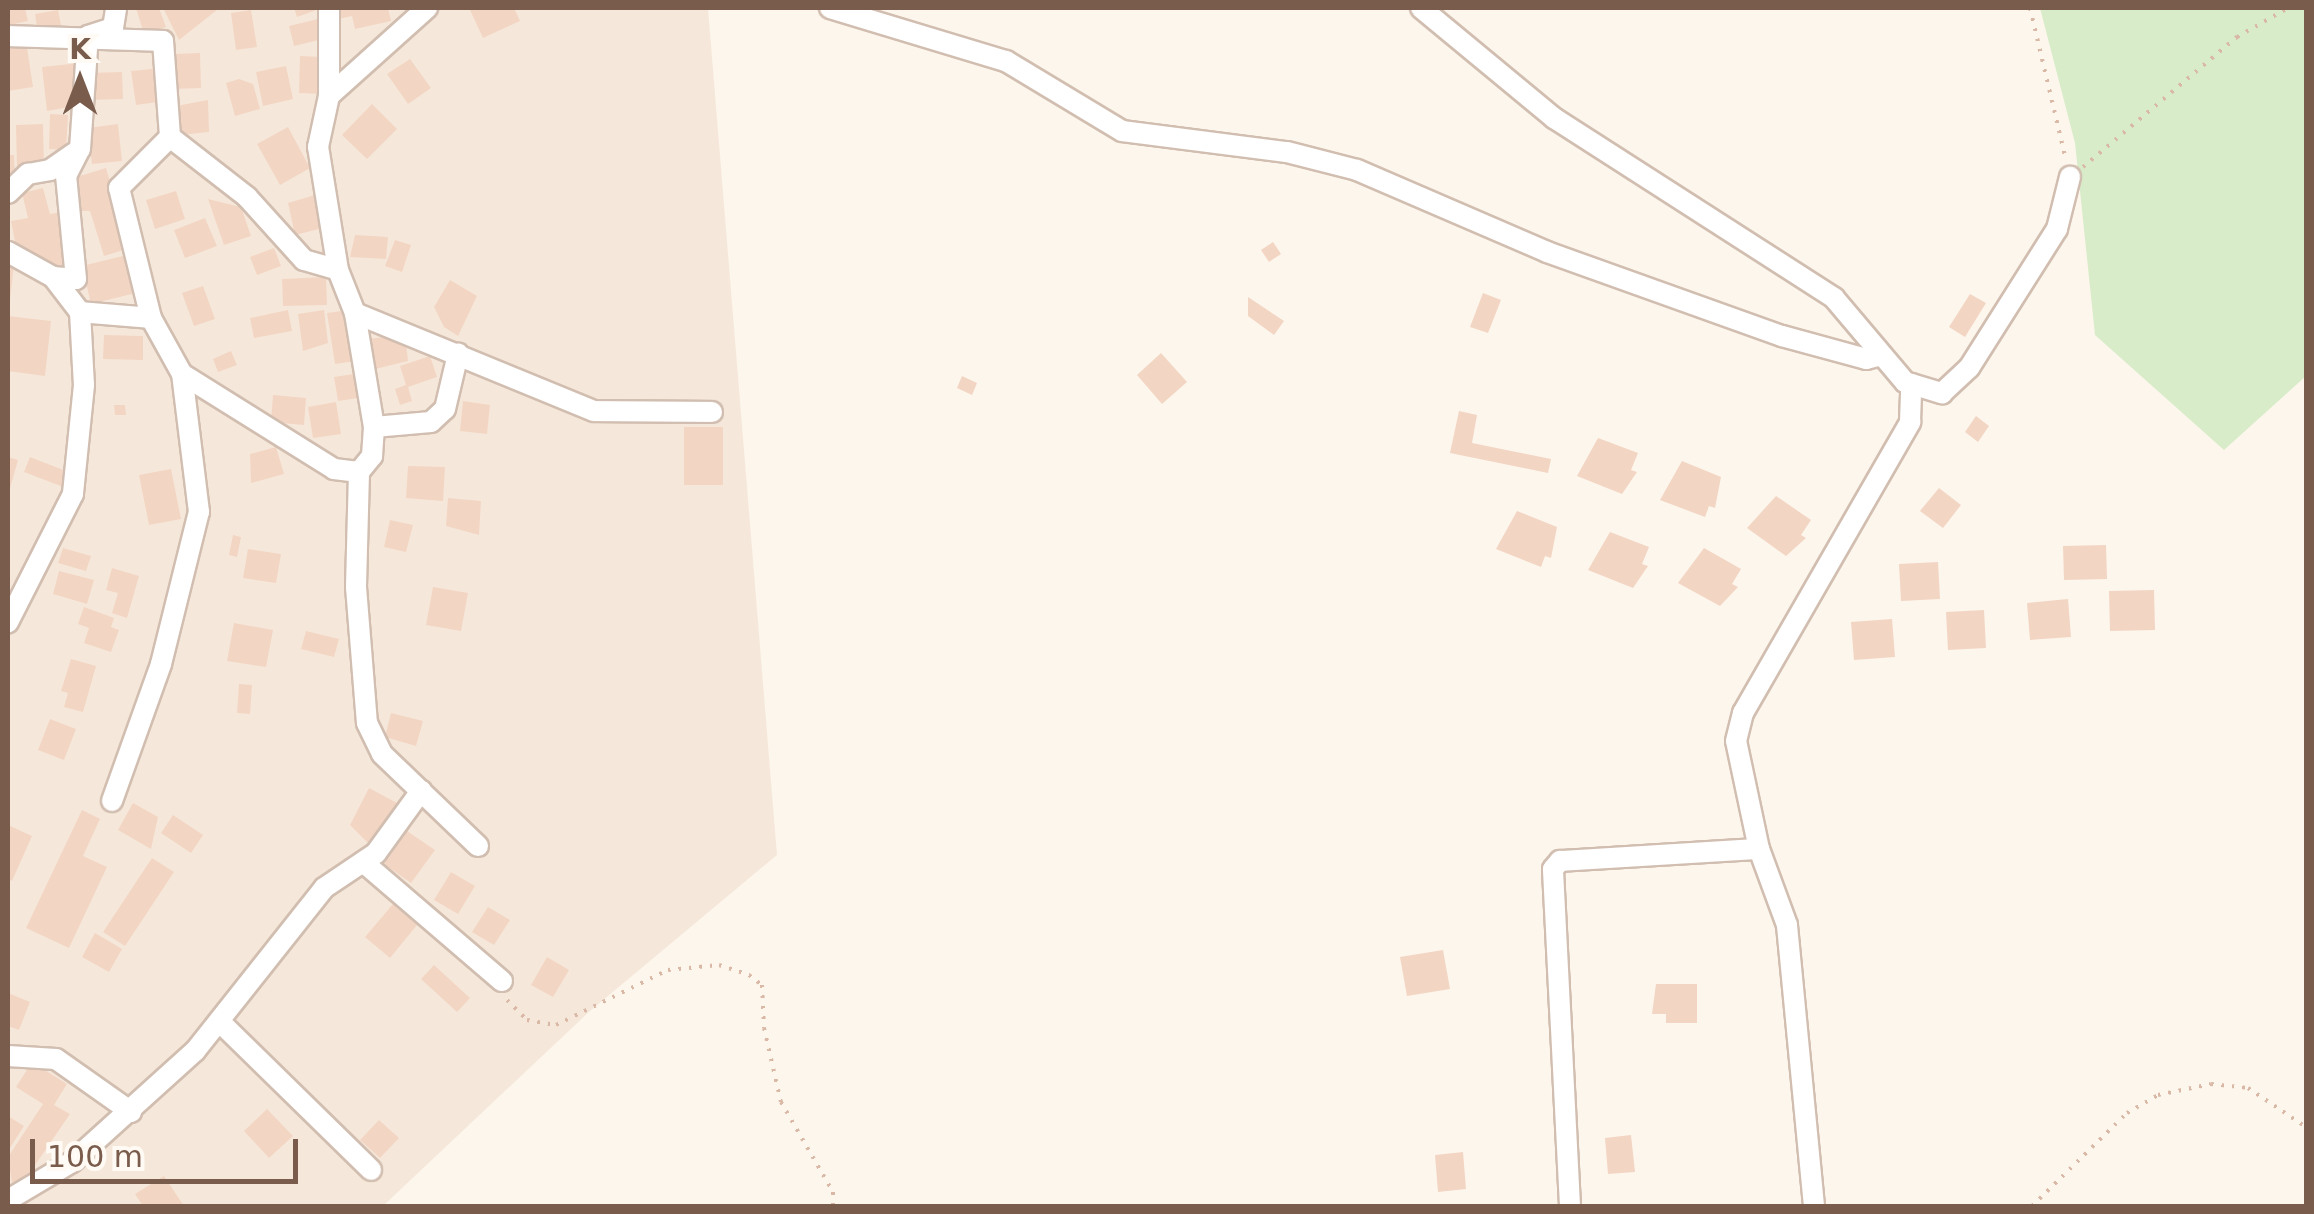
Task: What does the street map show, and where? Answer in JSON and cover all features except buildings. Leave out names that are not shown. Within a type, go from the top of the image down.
[{"type":"street","points":[[88,36],[113,28],[116,8]]},
{"type":"street","points":[[329,8],[329,96],[318,147],[338,270],[355,312],[374,426],[372,456],[359,472],[356,587],[367,723],[382,754],[478,846]]},
{"type":"street","points":[[329,96],[426,8]]},
{"type":"street","points":[[830,8],[1006,61],[1122,131],[1287,152],[1357,170],[1546,252],[1782,336],[1866,359],[1882,355]]},
{"type":"street","points":[[1421,8],[1554,118],[1834,298],[1911,384],[1942,393]]},
{"type":"street","points":[[8,36],[164,41],[170,137],[247,197],[304,260],[338,270]]},
{"type":"street","points":[[54,278],[76,278],[66,176],[80,149],[88,36]]},
{"type":"street","points":[[112,801],[161,664],[199,512],[182,374],[150,318],[119,188],[170,137]]},
{"type":"street","points":[[8,192],[28,174],[50,170],[80,149]]},
{"type":"street","points":[[1814,1206],[1786,924],[1758,848],[1736,741],[1743,713],[1910,422],[1968,368],[2056,230],[2070,178]]},
{"type":"street","points":[[8,252],[54,278],[80,312],[84,386],[73,494],[8,622]]},
{"type":"street","points":[[80,312],[150,318]]},
{"type":"street","points":[[355,312],[594,410],[712,412]]},
{"type":"street","points":[[374,426],[431,422],[446,409],[458,354]]},
{"type":"street","points":[[182,374],[334,470],[359,472]]},
{"type":"street","points":[[1910,422],[1911,384]]},
{"type":"street","points":[[8,1200],[72,1162],[131,1112],[220,1023],[324,888],[340,871],[363,862],[421,791]]},
{"type":"street","points":[[1570,1206],[1553,869],[1560,861],[1758,848]]},
{"type":"street","points":[[363,862],[502,981]]},
{"type":"street","points":[[220,1023],[372,1170]]},
{"type":"street","points":[[8,1056],[56,1059],[131,1112]]},
{"type":"path","points":[[2030,8],[2070,178],[2237,37],[2288,8]]},
{"type":"path","points":[[502,981],[509,1005],[528,1020],[556,1025],[668,970],[719,965],[749,975],[762,985],[780,1102],[833,1192],[833,1206]]},
{"type":"path","points":[[2032,1206],[2127,1113],[2158,1095],[2211,1084],[2248,1088],[2306,1126]]},
{"type":"shaded area","points":[[8,8],[708,8],[777,855],[590,1011],[383,1206],[8,1206]]},
{"type":"green space","points":[[2040,8],[2306,8],[2306,376],[2224,450],[2095,335],[2075,143]]}]
